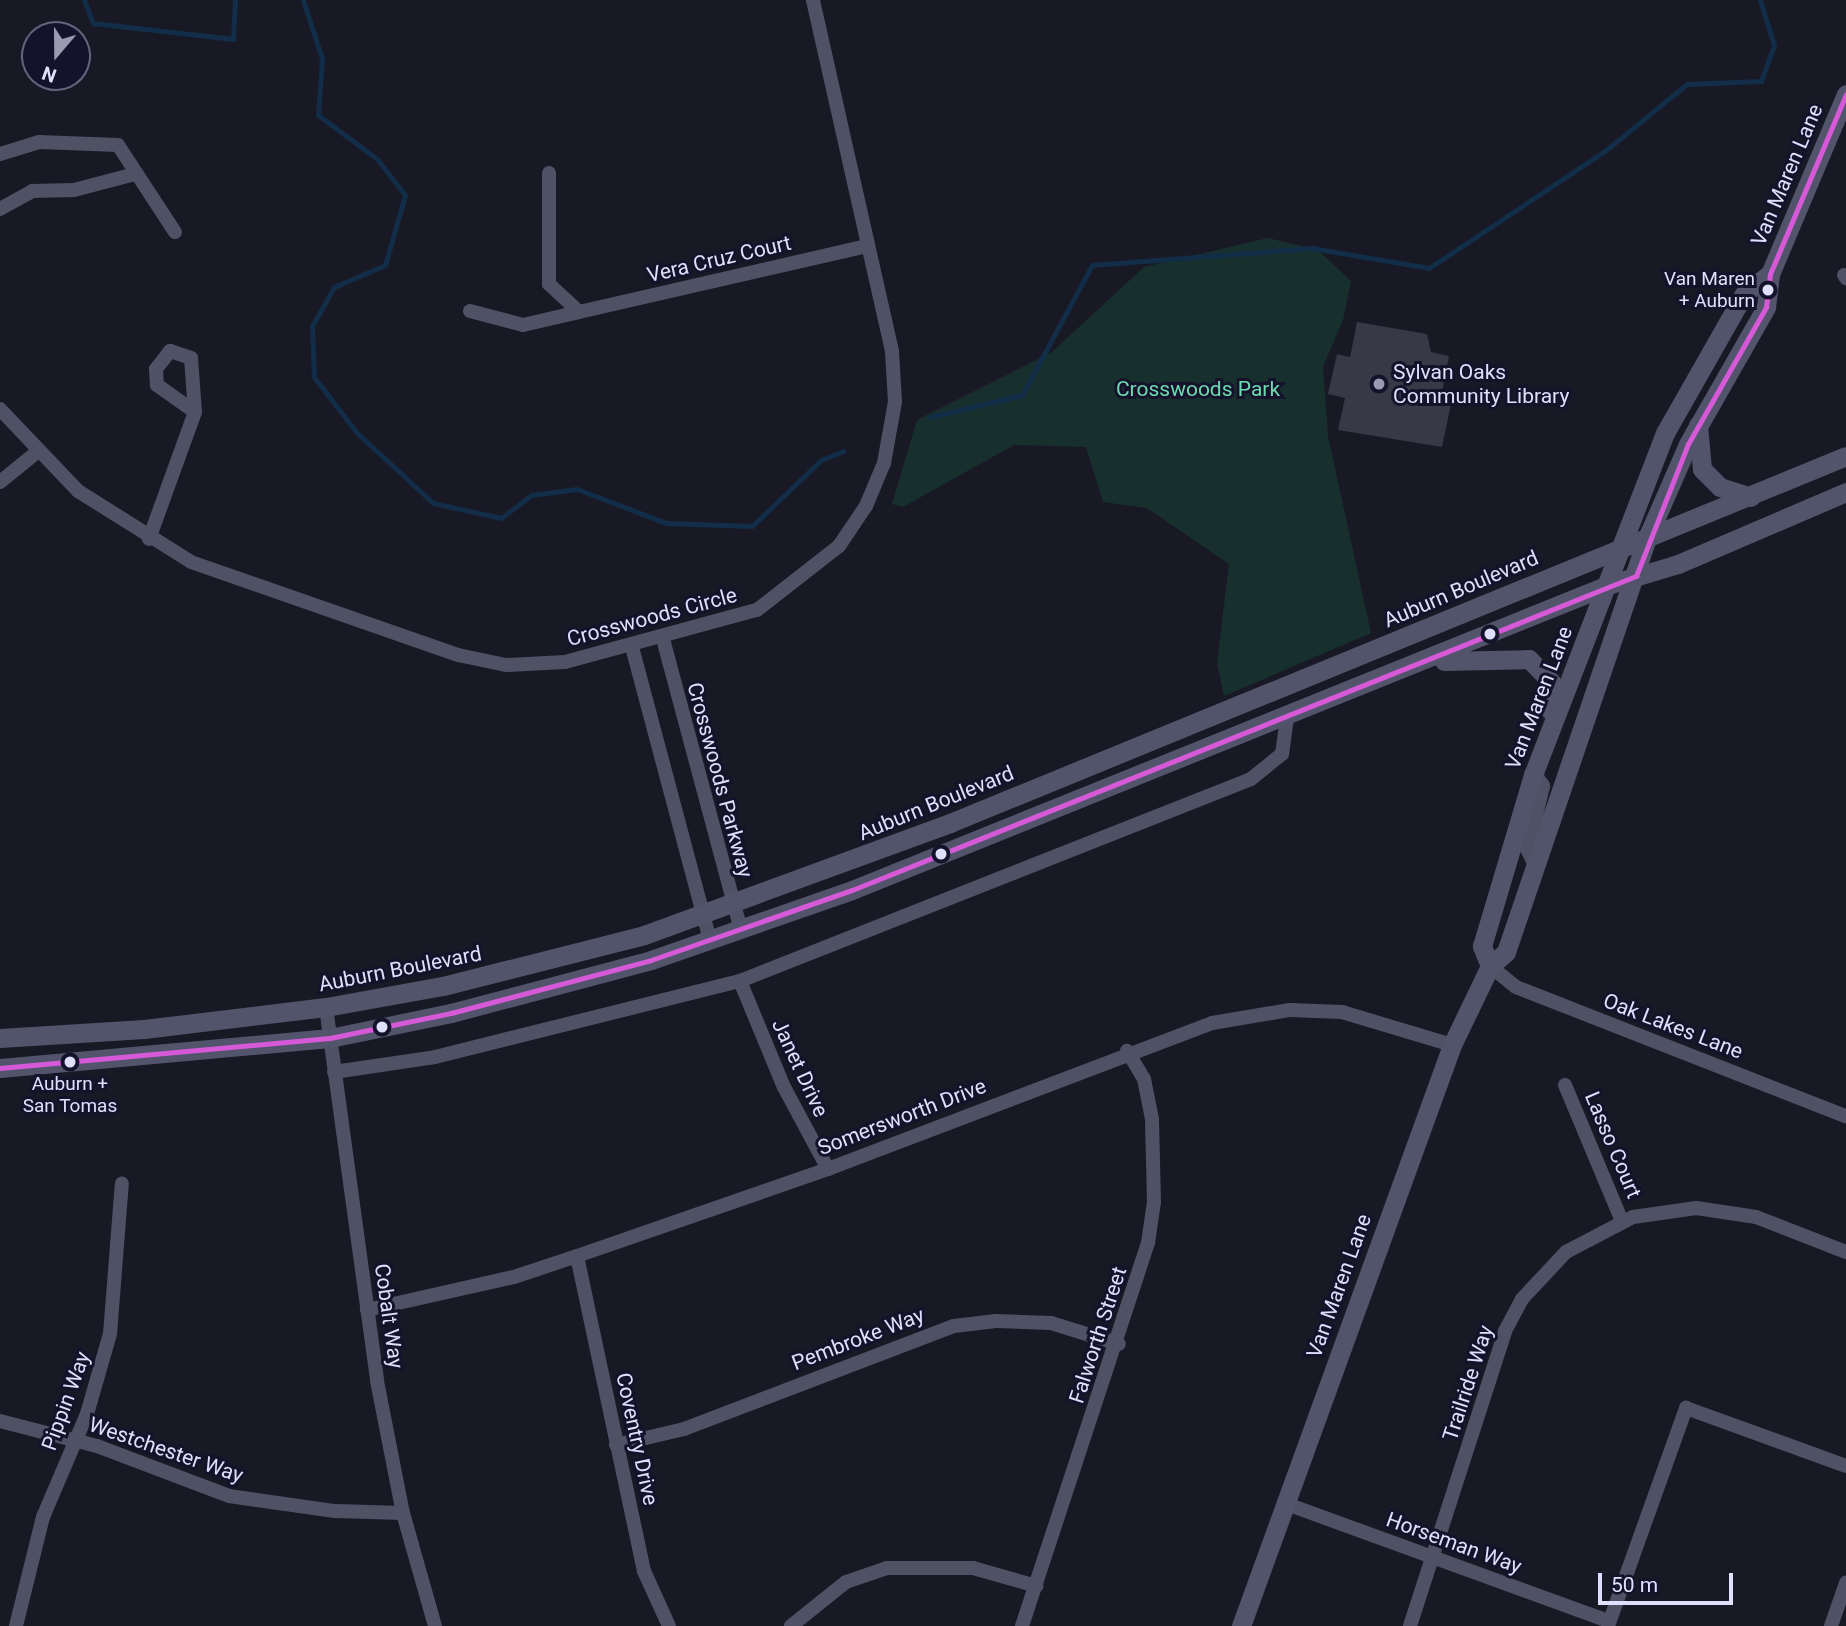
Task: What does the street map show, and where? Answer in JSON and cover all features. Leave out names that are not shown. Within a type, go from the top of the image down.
[{"type":"main road","name":"Van Maren Lane","points":[[1241,1626],[1452,1045],[1490,966],[1506,952],[1647,538],[1698,425],[1766,307],[1770,274],[1846,94]]},
{"type":"main road","name":"Van Maren Lane","points":[[1490,966],[1482,946],[1533,775],[1549,727],[1608,585],[1665,433],[1744,295],[1770,274]]},
{"type":"main road","points":[[1698,425],[1702,469],[1720,487],[1750,497]]},
{"type":"main road","name":"Auburn Boulevard","points":[[0,1038],[144,1029],[326,1007],[544,962],[702,914],[938,827],[1846,456]]},
{"type":"main road","points":[[0,1068],[330,1038],[561,986],[710,941],[1287,719],[1608,585],[1846,492]]},
{"type":"main road","points":[[1426,662],[1529,659],[1550,682],[1549,727]]},
{"type":"street","name":"Crosswoods Circle","points":[[0,409],[37,452],[78,491],[149,539],[237,580],[485,662],[537,665],[632,647],[734,620],[777,599],[839,546],[866,506],[887,452],[895,380],[813,0]]},
{"type":"street","points":[[0,154],[39,142],[118,145],[174,232]]},
{"type":"street","points":[[549,173],[549,284],[579,312]]},
{"type":"street","points":[[0,208],[32,191],[74,190],[135,174]]},
{"type":"street","name":"Vera Cruz Court","points":[[470,311],[523,325],[868,246]]},
{"type":"street","points":[[149,539],[195,412]]},
{"type":"street","points":[[0,482],[37,452]]},
{"type":"street","name":"Crosswoods Parkway","points":[[663,639],[741,930]]},
{"type":"street","points":[[632,647],[710,941]]},
{"type":"street","points":[[334,1072],[435,1057],[740,981],[1251,779],[1282,754],[1287,719]]},
{"type":"street","points":[[1533,775],[1541,786],[1527,845],[1536,863]]},
{"type":"street","name":"Oak Lakes Lane","points":[[1490,966],[1516,987],[1846,1116]]},
{"type":"street","name":"Janet Drive","points":[[740,981],[784,1087],[828,1169]]},
{"type":"street","name":"Cobalt Way","points":[[326,1007],[367,1310],[403,1513],[435,1626]]},
{"type":"street","name":"Somersworth Drive","points":[[367,1310],[514,1277],[577,1256],[828,1169],[1127,1051],[1212,1023],[1290,1010],[1342,1012],[1452,1045]]},
{"type":"street","name":"Falworth Street","points":[[1022,1626],[1139,1283],[1154,1202],[1152,1119],[1144,1079],[1127,1051]]},
{"type":"street","name":"Lasso Court","points":[[1565,1085],[1622,1221]]},
{"type":"street","name":"Pippin Way","points":[[16,1626],[43,1517],[75,1441],[110,1335],[122,1183]]},
{"type":"street","name":"Trailride Way","points":[[1410,1626],[1435,1559],[1505,1331],[1545,1271],[1593,1234],[1622,1221],[1664,1210],[1728,1210],[1846,1252]]},
{"type":"street","name":"Coventry Drive","points":[[577,1256],[644,1571],[669,1626]]},
{"type":"street","name":"Pembroke Way","points":[[617,1445],[684,1429],[954,1326],[996,1321],[1051,1323],[1119,1344]]},
{"type":"street","points":[[1609,1624],[1686,1408],[1846,1466]]},
{"type":"street","name":"Westchester Way","points":[[0,1421],[75,1441],[229,1496],[335,1511],[403,1513]]},
{"type":"street","name":"Horseman Way","points":[[1284,1503],[1609,1624]]},
{"type":"street","points":[[791,1626],[846,1582],[887,1568],[973,1568],[1036,1586]]},
{"type":"street","points":[[1831,1626],[1846,1584]]},
{"type":"green space","name":"Crosswoods Park","points":[[1268,238],[1318,250],[1351,281],[1343,320],[1323,367],[1328,436],[1371,633],[1224,696],[1217,663],[1229,564],[1147,508],[1103,502],[1086,447],[1014,445],[903,507],[892,504],[917,420],[1052,352],[1144,267]]},
{"type":"building","name":"Sylvan Oaks Community Library","points":[[1357,322],[1427,334],[1431,352],[1449,356],[1440,402],[1451,404],[1442,447],[1338,430],[1345,398],[1328,394],[1337,354],[1350,357]]},
{"type":"waterway","points":[[84,0],[93,23],[233,39],[235,0]]},
{"type":"waterway","points":[[303,0],[322,59],[318,115],[377,159],[405,195],[385,265],[334,287],[312,326],[314,377],[357,433],[433,503],[501,518],[532,495],[577,489],[666,523],[752,526],[821,460],[843,451]]},
{"type":"waterway","points":[[930,417],[1022,395],[1092,265],[1312,248],[1429,268],[1606,150],[1687,84],[1761,81],[1774,45],[1760,0]]},
{"type":"transit line","points":[[0,1068],[330,1038],[451,1013],[651,960],[852,890],[1636,576],[1688,444],[1766,307],[1770,274],[1846,94]]},
{"type":"place","name":"Van Maren + Auburn","points":[[1768,290]]},
{"type":"place","name":"Sylvan Oaks Community Library","points":[[1379,384]]},
{"type":"place","name":"Auburn + San Tomas","points":[[70,1062]]}]
